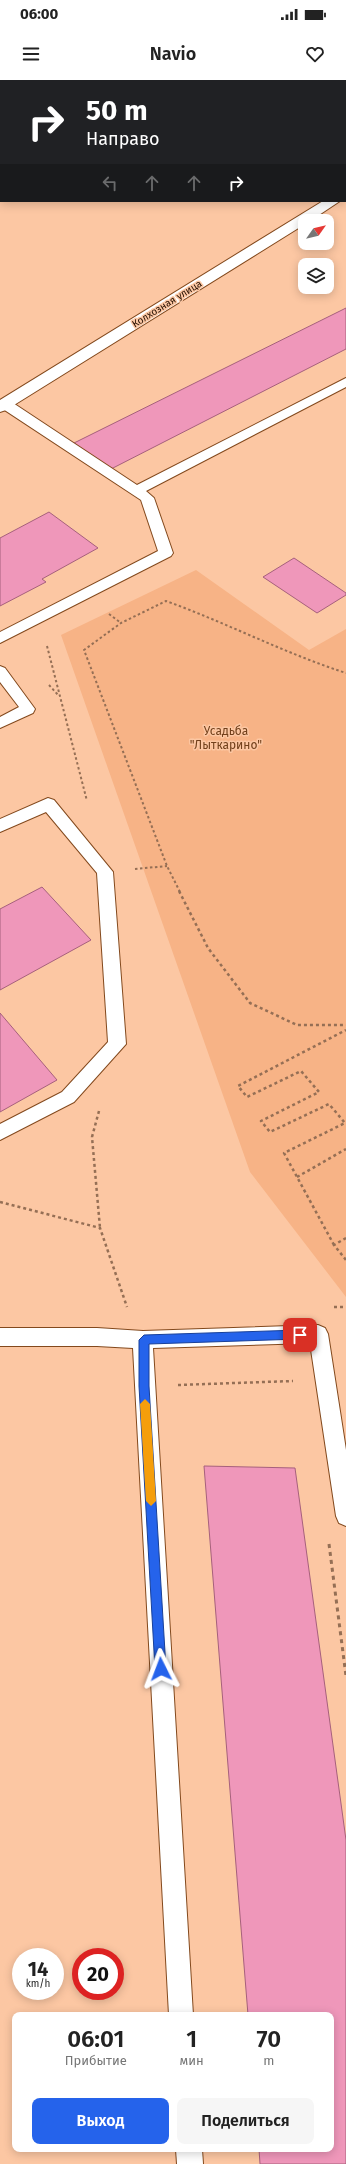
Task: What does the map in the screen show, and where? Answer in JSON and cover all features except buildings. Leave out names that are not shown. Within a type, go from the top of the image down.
[{"type":"street","name":"Колхозная улица","points":[[3,405],[331,202]]},
{"type":"lane","points":[[136,491],[346,382]]},
{"type":"lane","points":[[0,638],[166,553],[147,498],[3,405]]},
{"type":"lane","points":[[0,671],[28,710],[0,723]]},
{"type":"lane","points":[[0,826],[48,804],[105,872],[117,1044],[68,1097],[0,1134]]},
{"type":"lane","points":[[0,1337],[97,1337],[144,1340],[318,1334],[346,1516]]},
{"type":"lane","points":[[144,1340],[144,1386],[181,2012]]},
{"type":"lane","points":[[189,2152],[190,2164]]},
{"type":"path","points":[[346,673],[309,661],[212,617],[166,601],[121,623],[84,650],[167,866],[208,948],[250,1003],[296,1025],[346,1025]]},
{"type":"path","points":[[40,618],[88,803]]},
{"type":"path","points":[[346,1030],[238,1086],[246,1097],[301,1071],[319,1092],[262,1121],[270,1132],[330,1104],[345,1123],[284,1153],[334,1245],[346,1260]]},
{"type":"path","points":[[100,1109],[92,1137],[100,1228],[129,1315]]},
{"type":"path","points":[[297,1178],[346,1149]]},
{"type":"path","points":[[0,1202],[100,1228]]},
{"type":"path","points":[[334,1245],[346,1238]]},
{"type":"path","points":[[144,1386],[300,1380]]},
{"type":"green space","name":"Усадьба \"Лыткарино\"","points":[[196,570],[309,650],[346,629],[346,1297],[250,1172],[61,635]]},
{"type":"slow traffic","points":[[145,1404],[151,1501]]},
{"type":"route","points":[[161,1669],[144,1386],[144,1340],[300,1335]]}]
